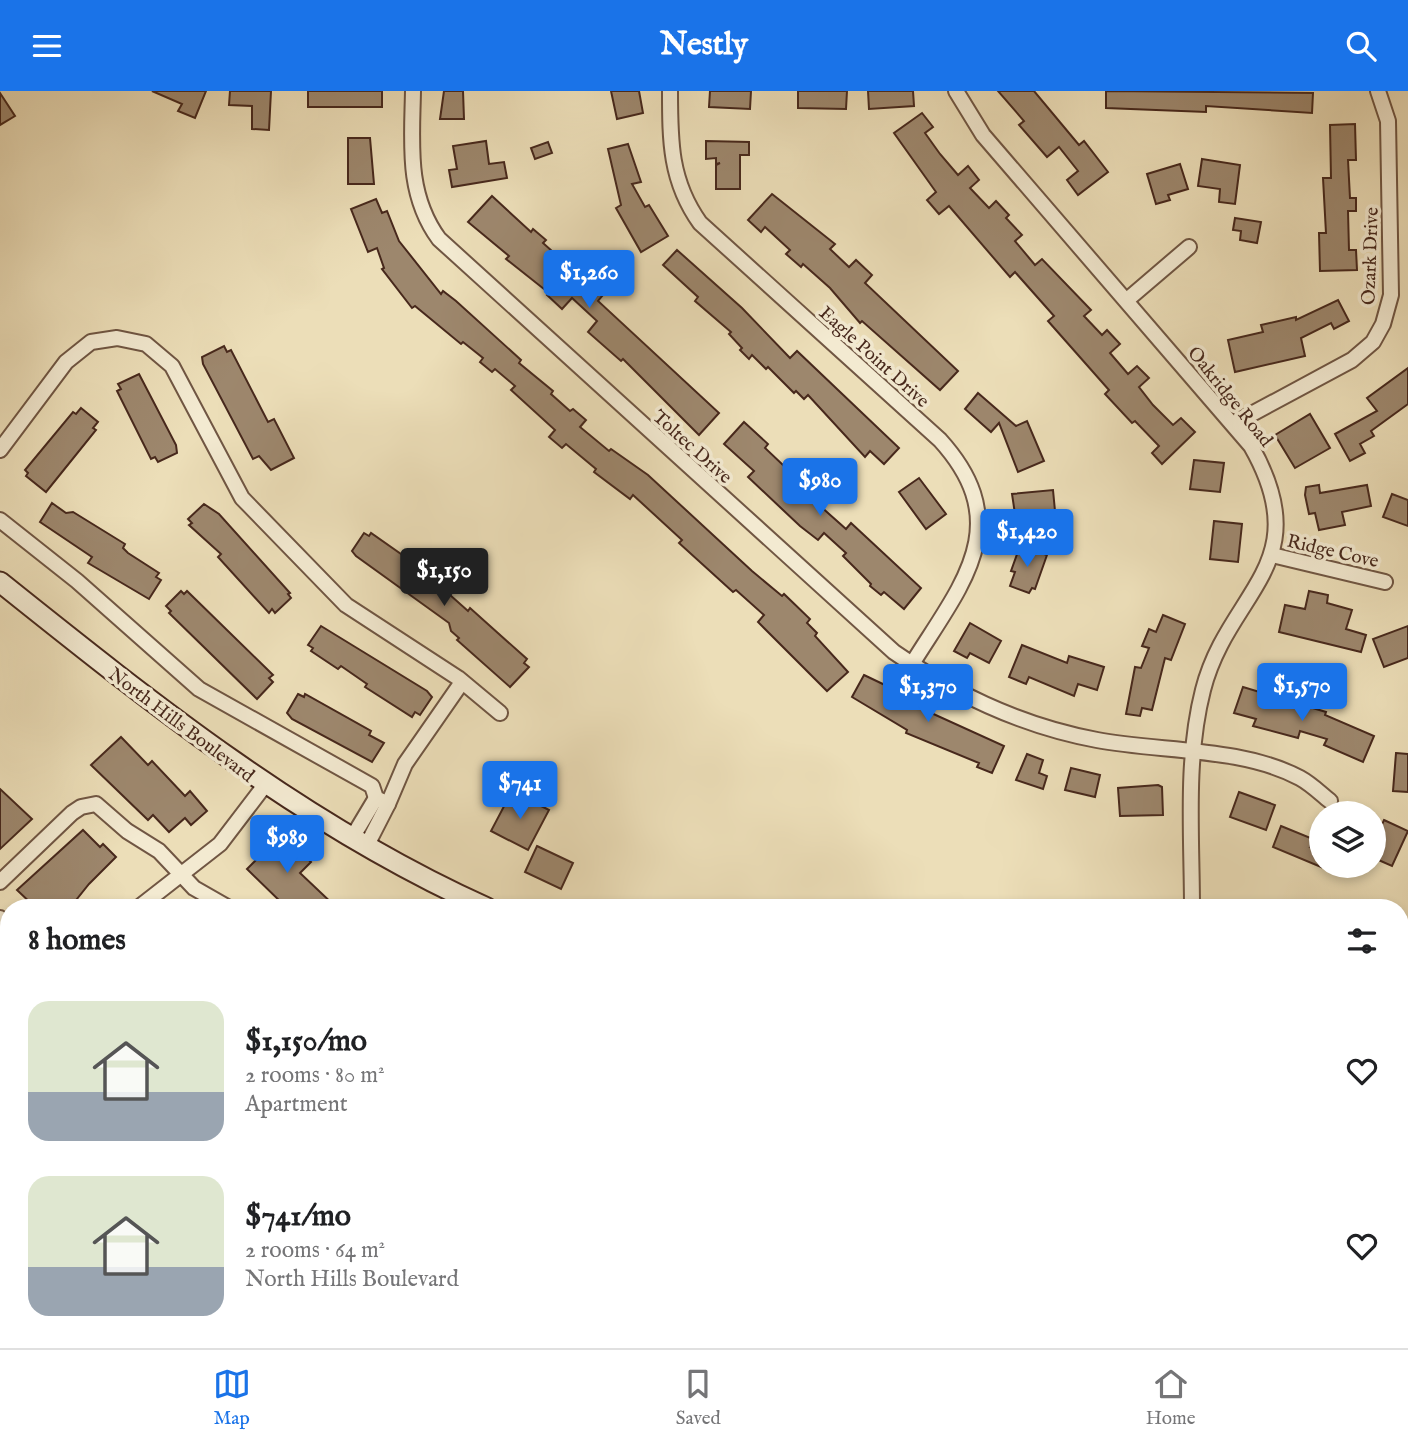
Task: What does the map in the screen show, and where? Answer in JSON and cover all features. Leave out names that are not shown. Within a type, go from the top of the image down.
[{"type":"street","name":"Toltec Drive","points":[[413,91],[412,166],[415,192],[425,218],[439,239],[852,616],[912,664],[966,697],[1023,721],[1099,741],[1193,750],[1286,773],[1306,782],[1330,801]]},
{"type":"street","name":"Eagle Point Drive","points":[[670,91],[670,134],[675,176],[687,204],[700,223],[940,440],[957,459],[973,489],[979,517],[975,555],[968,573],[912,664]]},
{"type":"street","name":"Oakridge Road","points":[[956,91],[983,135],[1251,446],[1267,478],[1275,523],[1272,555],[1262,579],[1217,651],[1203,689],[1193,750],[1192,899]]},
{"type":"street","name":"Ozark Drive","points":[[1233,424],[1352,360],[1373,342],[1383,324],[1391,295],[1388,121],[1377,91]]},
{"type":"street","points":[[1127,300],[1189,247]]},
{"type":"street","points":[[0,450],[66,362],[91,342],[117,338],[146,344],[172,366],[242,498],[346,605],[462,682],[500,713]]},
{"type":"street","points":[[0,520],[77,581],[199,689],[372,786],[382,801]]},
{"type":"street","name":"Ridge Cove","points":[[1272,555],[1385,582]]},
{"type":"street","name":"North Hills Boulevard","points":[[0,582],[157,708],[265,785],[359,843],[469,899]]},
{"type":"street","points":[[359,843],[405,764],[462,682]]},
{"type":"street","points":[[149,899],[220,844],[265,785]]},
{"type":"street","points":[[0,882],[72,813],[89,804],[102,807],[127,831],[159,851],[194,888],[213,899]]},
{"type":"building","points":[[152,91],[206,91],[195,118],[178,111],[182,104]]},
{"type":"building","points":[[230,91],[271,91],[269,130],[252,129],[252,106],[229,105]]},
{"type":"building","points":[[308,91],[382,91],[382,107],[308,107]]},
{"type":"building","points":[[444,91],[463,91],[464,119],[440,119]]},
{"type":"building","points":[[611,91],[639,91],[643,113],[617,119]]},
{"type":"building","points":[[710,91],[751,91],[750,109],[709,107]]},
{"type":"building","points":[[798,91],[847,91],[846,109],[798,108]]},
{"type":"building","points":[[868,91],[913,91],[914,106],[869,109]]},
{"type":"building","points":[[998,91],[1034,91],[1079,145],[1084,141],[1108,172],[1078,195],[1067,180],[1078,171],[1059,147],[1047,157],[1019,125],[1024,121]]},
{"type":"building","points":[[1106,91],[1313,93],[1312,113],[1206,106],[1206,112],[1106,108]]},
{"type":"building","points":[[0,93],[15,116],[0,125]]},
{"type":"building","points":[[922,113],[933,127],[925,133],[940,154],[958,175],[968,166],[979,180],[970,188],[989,208],[996,201],[1009,215],[1006,218],[1022,235],[1015,241],[1035,265],[1042,259],[1091,310],[1084,316],[1102,335],[1107,330],[1120,344],[1110,353],[1128,374],[1137,366],[1149,378],[1139,387],[1153,405],[1173,425],[1181,418],[1195,432],[1162,464],[1152,453],[1159,446],[1135,421],[1132,423],[1105,394],[1109,390],[1048,321],[1054,316],[1015,272],[1010,277],[949,206],[939,214],[927,200],[936,192],[894,133]]},
{"type":"building","points":[[1355,124],[1356,160],[1348,160],[1350,198],[1356,198],[1356,211],[1348,211],[1349,250],[1356,250],[1357,270],[1320,271],[1319,233],[1326,233],[1323,178],[1331,178],[1330,125]]},
{"type":"building","points":[[348,138],[370,138],[374,184],[348,184]]},
{"type":"building","points":[[486,141],[489,164],[504,162],[507,178],[452,187],[449,170],[457,169],[453,146]]},
{"type":"building","points":[[706,141],[749,142],[749,155],[740,155],[740,189],[716,189],[716,165],[720,163],[716,164],[716,158],[706,159]]},
{"type":"building","points":[[548,142],[552,153],[535,159],[531,148]]},
{"type":"building","points":[[628,144],[641,182],[632,184],[645,207],[649,205],[668,236],[641,252],[616,208],[621,205],[608,149]]},
{"type":"building","points":[[1202,159],[1240,165],[1235,204],[1219,202],[1220,189],[1198,186]]},
{"type":"building","points":[[1180,164],[1188,189],[1168,195],[1170,200],[1156,204],[1147,174]]},
{"type":"building","points":[[772,194],[835,244],[830,249],[849,267],[856,260],[872,275],[865,283],[958,371],[940,390],[862,321],[860,323],[830,288],[803,264],[801,267],[786,254],[790,250],[765,227],[761,232],[748,220]]},
{"type":"building","points":[[492,196],[531,232],[533,229],[546,240],[543,243],[602,296],[598,301],[719,413],[699,435],[623,359],[621,361],[588,332],[597,321],[572,298],[562,309],[547,295],[549,293],[506,259],[509,256],[468,222]]},
{"type":"building","points":[[376,199],[382,213],[387,211],[399,241],[441,294],[443,291],[456,301],[521,360],[519,363],[553,391],[551,394],[570,411],[573,409],[586,420],[580,427],[609,451],[611,449],[648,475],[752,571],[782,596],[784,594],[810,619],[807,623],[817,633],[815,636],[848,672],[827,691],[758,622],[764,615],[736,590],[733,592],[679,543],[682,540],[633,495],[630,499],[594,472],[596,469],[566,444],[562,448],[549,437],[555,430],[511,390],[515,386],[495,369],[492,372],[480,362],[483,358],[463,342],[461,344],[415,306],[412,308],[382,269],[384,268],[377,248],[368,252],[351,209]]},
{"type":"building","points":[[1235,218],[1261,222],[1257,243],[1240,240],[1241,231],[1233,230]]},
{"type":"building","points":[[677,250],[742,308],[790,358],[797,351],[899,448],[884,464],[870,451],[865,457],[808,395],[804,399],[796,391],[794,393],[768,367],[766,369],[752,355],[749,359],[740,350],[742,348],[729,334],[731,332],[695,301],[698,297],[663,265]]},
{"type":"building","points":[[1338,300],[1349,321],[1334,329],[1331,323],[1301,338],[1305,356],[1235,372],[1228,340],[1263,332],[1261,325],[1296,317],[1296,320]]},
{"type":"building","points":[[224,346],[227,352],[231,350],[268,422],[274,419],[294,458],[271,470],[259,456],[253,459],[203,364],[202,357]]},
{"type":"building","points":[[1408,368],[1408,404],[1371,431],[1374,436],[1360,444],[1365,453],[1350,461],[1335,434],[1377,411],[1367,398]]},
{"type":"building","points":[[139,374],[176,445],[177,453],[158,462],[155,457],[151,459],[117,391],[121,389],[118,384]]},
{"type":"building","points":[[978,393],[1016,426],[1027,421],[1044,461],[1018,472],[999,423],[991,432],[965,409]]},
{"type":"building","points":[[81,408],[98,422],[93,428],[96,430],[46,492],[26,476],[28,473],[25,470],[73,412],[76,414]]},
{"type":"building","points":[[1310,414],[1330,448],[1295,468],[1275,435]]},
{"type":"building","points":[[744,422],[768,444],[765,448],[805,486],[801,489],[846,529],[851,523],[921,588],[904,609],[884,592],[881,595],[870,586],[843,556],[846,553],[824,533],[818,540],[748,477],[754,471],[724,444]]},
{"type":"building","points":[[1194,460],[1224,463],[1220,492],[1190,489]]},
{"type":"building","points":[[919,478],[946,514],[926,529],[899,492]]},
{"type":"building","points":[[1319,485],[1320,493],[1367,485],[1371,506],[1342,512],[1345,525],[1319,530],[1315,513],[1309,514],[1305,495],[1306,487]]},
{"type":"building","points":[[1053,490],[1055,511],[1046,511],[1048,531],[1028,533],[1026,513],[1015,514],[1012,494]]},
{"type":"building","points":[[1392,494],[1408,500],[1408,526],[1383,517]]},
{"type":"building","points":[[52,503],[66,513],[73,512],[125,544],[123,548],[128,553],[159,573],[156,577],[161,580],[149,599],[88,563],[92,557],[40,522]]},
{"type":"building","points":[[204,504],[219,514],[290,593],[288,594],[291,598],[275,613],[272,609],[269,613],[218,557],[221,554],[189,525],[192,523],[188,519]]},
{"type":"building","points":[[1214,521],[1242,524],[1238,562],[1210,559]]},
{"type":"building","points":[[364,533],[369,536],[371,533],[448,587],[450,595],[468,611],[470,608],[527,659],[524,663],[529,667],[510,687],[457,640],[459,638],[451,631],[449,623],[356,556],[352,551]]},
{"type":"building","points":[[1020,546],[1047,555],[1035,589],[1032,588],[1029,593],[1010,586],[1015,572],[1011,571]]},
{"type":"building","points":[[181,591],[184,594],[187,591],[273,675],[269,678],[273,682],[257,699],[169,613],[171,611],[166,606]]},
{"type":"building","points":[[1309,591],[1328,595],[1327,603],[1352,610],[1346,629],[1366,635],[1361,652],[1279,632],[1285,605],[1305,609]]},
{"type":"building","points":[[1163,615],[1185,624],[1171,660],[1165,658],[1152,710],[1142,708],[1140,716],[1126,714],[1135,667],[1141,668],[1149,648],[1142,646],[1149,629],[1156,632]]},
{"type":"building","points":[[970,623],[1001,641],[989,663],[970,653],[967,658],[954,651]]},
{"type":"building","points":[[321,626],[427,691],[432,697],[420,715],[415,712],[412,717],[365,687],[367,684],[341,666],[338,669],[311,651],[313,648],[308,645]]},
{"type":"building","points":[[1408,626],[1408,658],[1384,667],[1373,639]]},
{"type":"building","points":[[1022,645],[1067,663],[1069,656],[1104,667],[1097,690],[1078,684],[1074,696],[1029,677],[1026,684],[1009,677]]},
{"type":"building","points":[[864,675],[910,697],[907,702],[1004,746],[992,773],[977,767],[979,763],[906,733],[907,730],[852,697]]},
{"type":"building","points":[[1243,687],[1326,712],[1325,715],[1374,736],[1363,762],[1324,745],[1327,739],[1300,731],[1298,738],[1253,726],[1256,719],[1234,713]]},
{"type":"building","points":[[298,694],[304,697],[305,694],[371,731],[369,735],[384,743],[372,762],[292,719],[287,713]]},
{"type":"building","points":[[121,737],[148,765],[152,761],[185,796],[190,791],[207,811],[191,825],[185,818],[169,832],[153,815],[148,820],[91,765]]},
{"type":"building","points":[[1396,753],[1408,754],[1408,792],[1393,791]]},
{"type":"building","points":[[1027,754],[1043,760],[1039,773],[1047,776],[1043,789],[1016,780]]},
{"type":"building","points":[[1071,768],[1100,775],[1095,797],[1065,790]]},
{"type":"building","points":[[1162,787],[1163,815],[1120,816],[1118,788]]},
{"type":"building","points":[[0,789],[32,819],[0,849]]},
{"type":"building","points":[[512,791],[549,810],[528,850],[491,831]]},
{"type":"building","points":[[1239,792],[1275,805],[1266,830],[1230,817]]},
{"type":"building","points":[[1386,821],[1408,831],[1392,866],[1386,863]]},
{"type":"building","points":[[1281,826],[1309,837],[1309,862],[1273,847]]},
{"type":"building","points":[[83,830],[100,847],[103,844],[116,857],[77,899],[26,899],[17,890]]},
{"type":"building","points":[[278,831],[311,862],[300,873],[327,899],[278,899],[247,869],[258,858],[255,855]]},
{"type":"building","points":[[537,846],[573,863],[561,889],[525,872]]}]
